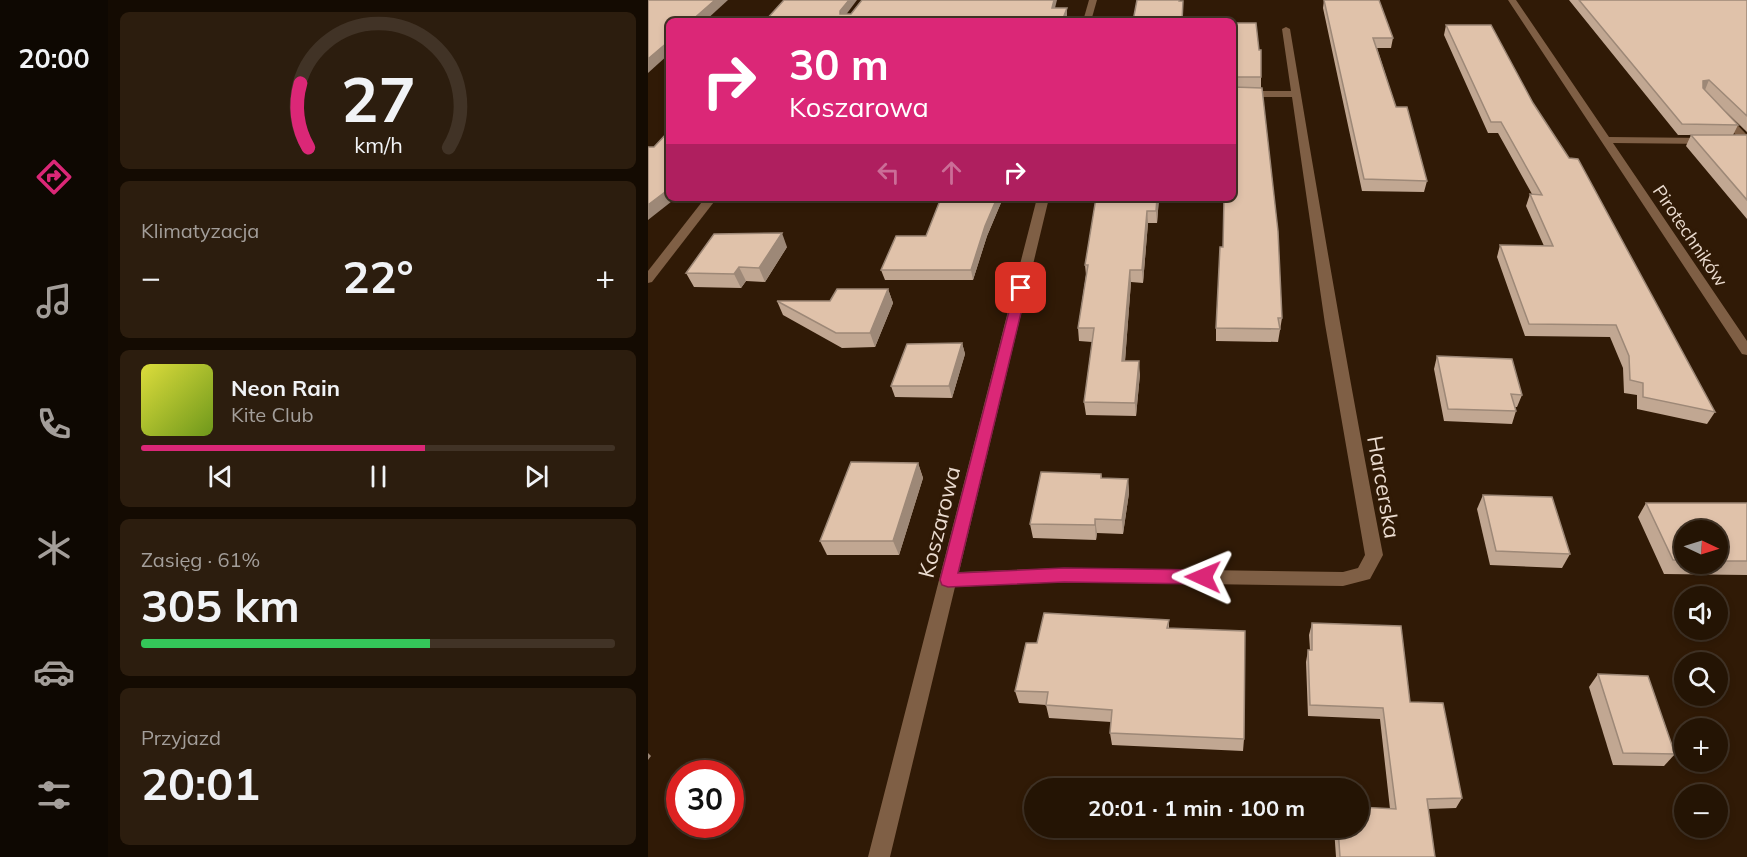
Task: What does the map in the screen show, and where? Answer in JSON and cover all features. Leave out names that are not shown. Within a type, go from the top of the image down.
[{"type":"street","points":[[1088,18],[1093,0]]},
{"type":"street","name":"Pirotechników","points":[[1512,0],[1747,351]]},
{"type":"street","name":"Harcerska","points":[[948,580],[1064,575],[1343,579],[1364,574],[1374,555],[1332,324],[1286,29]]},
{"type":"street","points":[[1236,94],[1297,94]]},
{"type":"street","points":[[1711,102],[1747,141]]},
{"type":"street","points":[[1606,140],[1723,141]]},
{"type":"street","points":[[1735,141],[1747,141]]},
{"type":"street","points":[[648,279],[709,201]]},
{"type":"street","name":"Koszarowa","points":[[879,857],[1042,201]]},
{"type":"building","points":[[648,0],[715,0],[694,18],[666,18],[666,44],[648,59]]},
{"type":"building","points":[[784,0],[849,0],[840,14],[851,14],[862,0],[1054,0],[1052,8],[1067,8],[1063,18],[768,18]]},
{"type":"building","points":[[1137,0],[1183,1],[1182,18],[1134,18]]},
{"type":"building","points":[[1324,0],[1379,0],[1393,38],[1373,38],[1396,107],[1407,107],[1427,181],[1364,179]]},
{"type":"building","points":[[1579,0],[1747,0],[1747,116],[1709,80],[1703,81],[1703,88],[1738,125],[1682,124]]},
{"type":"building","points":[[1236,23],[1256,23],[1259,50],[1261,50],[1261,77],[1236,77]]},
{"type":"building","points":[[1446,25],[1491,25],[1533,103],[1569,158],[1578,159],[1715,412],[1643,397],[1643,383],[1630,380],[1629,356],[1616,325],[1529,324],[1500,245],[1553,246],[1530,194],[1542,195],[1501,122],[1491,122]]},
{"type":"building","points":[[1236,87],[1262,88],[1278,231],[1282,318],[1278,318],[1280,329],[1216,328],[1220,247],[1223,247],[1224,201],[1236,201]]},
{"type":"building","points":[[666,134],[666,191],[648,205],[648,147],[654,147]]},
{"type":"building","points":[[1691,135],[1747,135],[1747,200]]},
{"type":"building","points":[[940,201],[996,201],[971,270],[881,270],[896,236],[926,236]]},
{"type":"building","points":[[1096,201],[1157,201],[1156,211],[1147,211],[1142,270],[1130,270],[1122,361],[1139,361],[1135,403],[1084,402],[1094,328],[1078,328],[1088,265],[1085,265]]},
{"type":"building","points":[[782,233],[759,268],[739,267],[734,274],[686,273],[714,234]]},
{"type":"building","points":[[837,289],[888,289],[870,333],[836,333],[777,301],[830,301]]},
{"type":"building","points":[[962,343],[949,386],[891,386],[907,344]]},
{"type":"building","points":[[1437,356],[1512,359],[1522,395],[1511,394],[1516,411],[1448,409]]},
{"type":"building","points":[[851,462],[918,463],[893,541],[820,541]]},
{"type":"building","points":[[1041,472],[1101,474],[1101,478],[1128,479],[1122,520],[1095,519],[1095,525],[1030,524]]},
{"type":"building","points":[[1483,495],[1552,497],[1570,554],[1496,551]]},
{"type":"building","points":[[1646,503],[1747,503],[1747,561],[1728,561],[1728,520],[1674,520],[1673,560]]},
{"type":"building","points":[[1044,613],[1169,620],[1167,628],[1245,631],[1244,739],[1110,733],[1112,710],[1046,705],[1048,692],[1015,691],[1026,643],[1037,643]]},
{"type":"building","points":[[1312,623],[1401,626],[1410,702],[1443,703],[1462,798],[1427,799],[1435,857],[1340,857],[1339,838],[1369,838],[1369,808],[1396,809],[1383,708],[1310,705],[1308,650],[1312,650]]},
{"type":"building","points":[[1598,674],[1648,676],[1674,751],[1674,754],[1623,753]]},
{"type":"route","points":[[1021,288],[948,580],[1064,575],[1203,577]]}]
